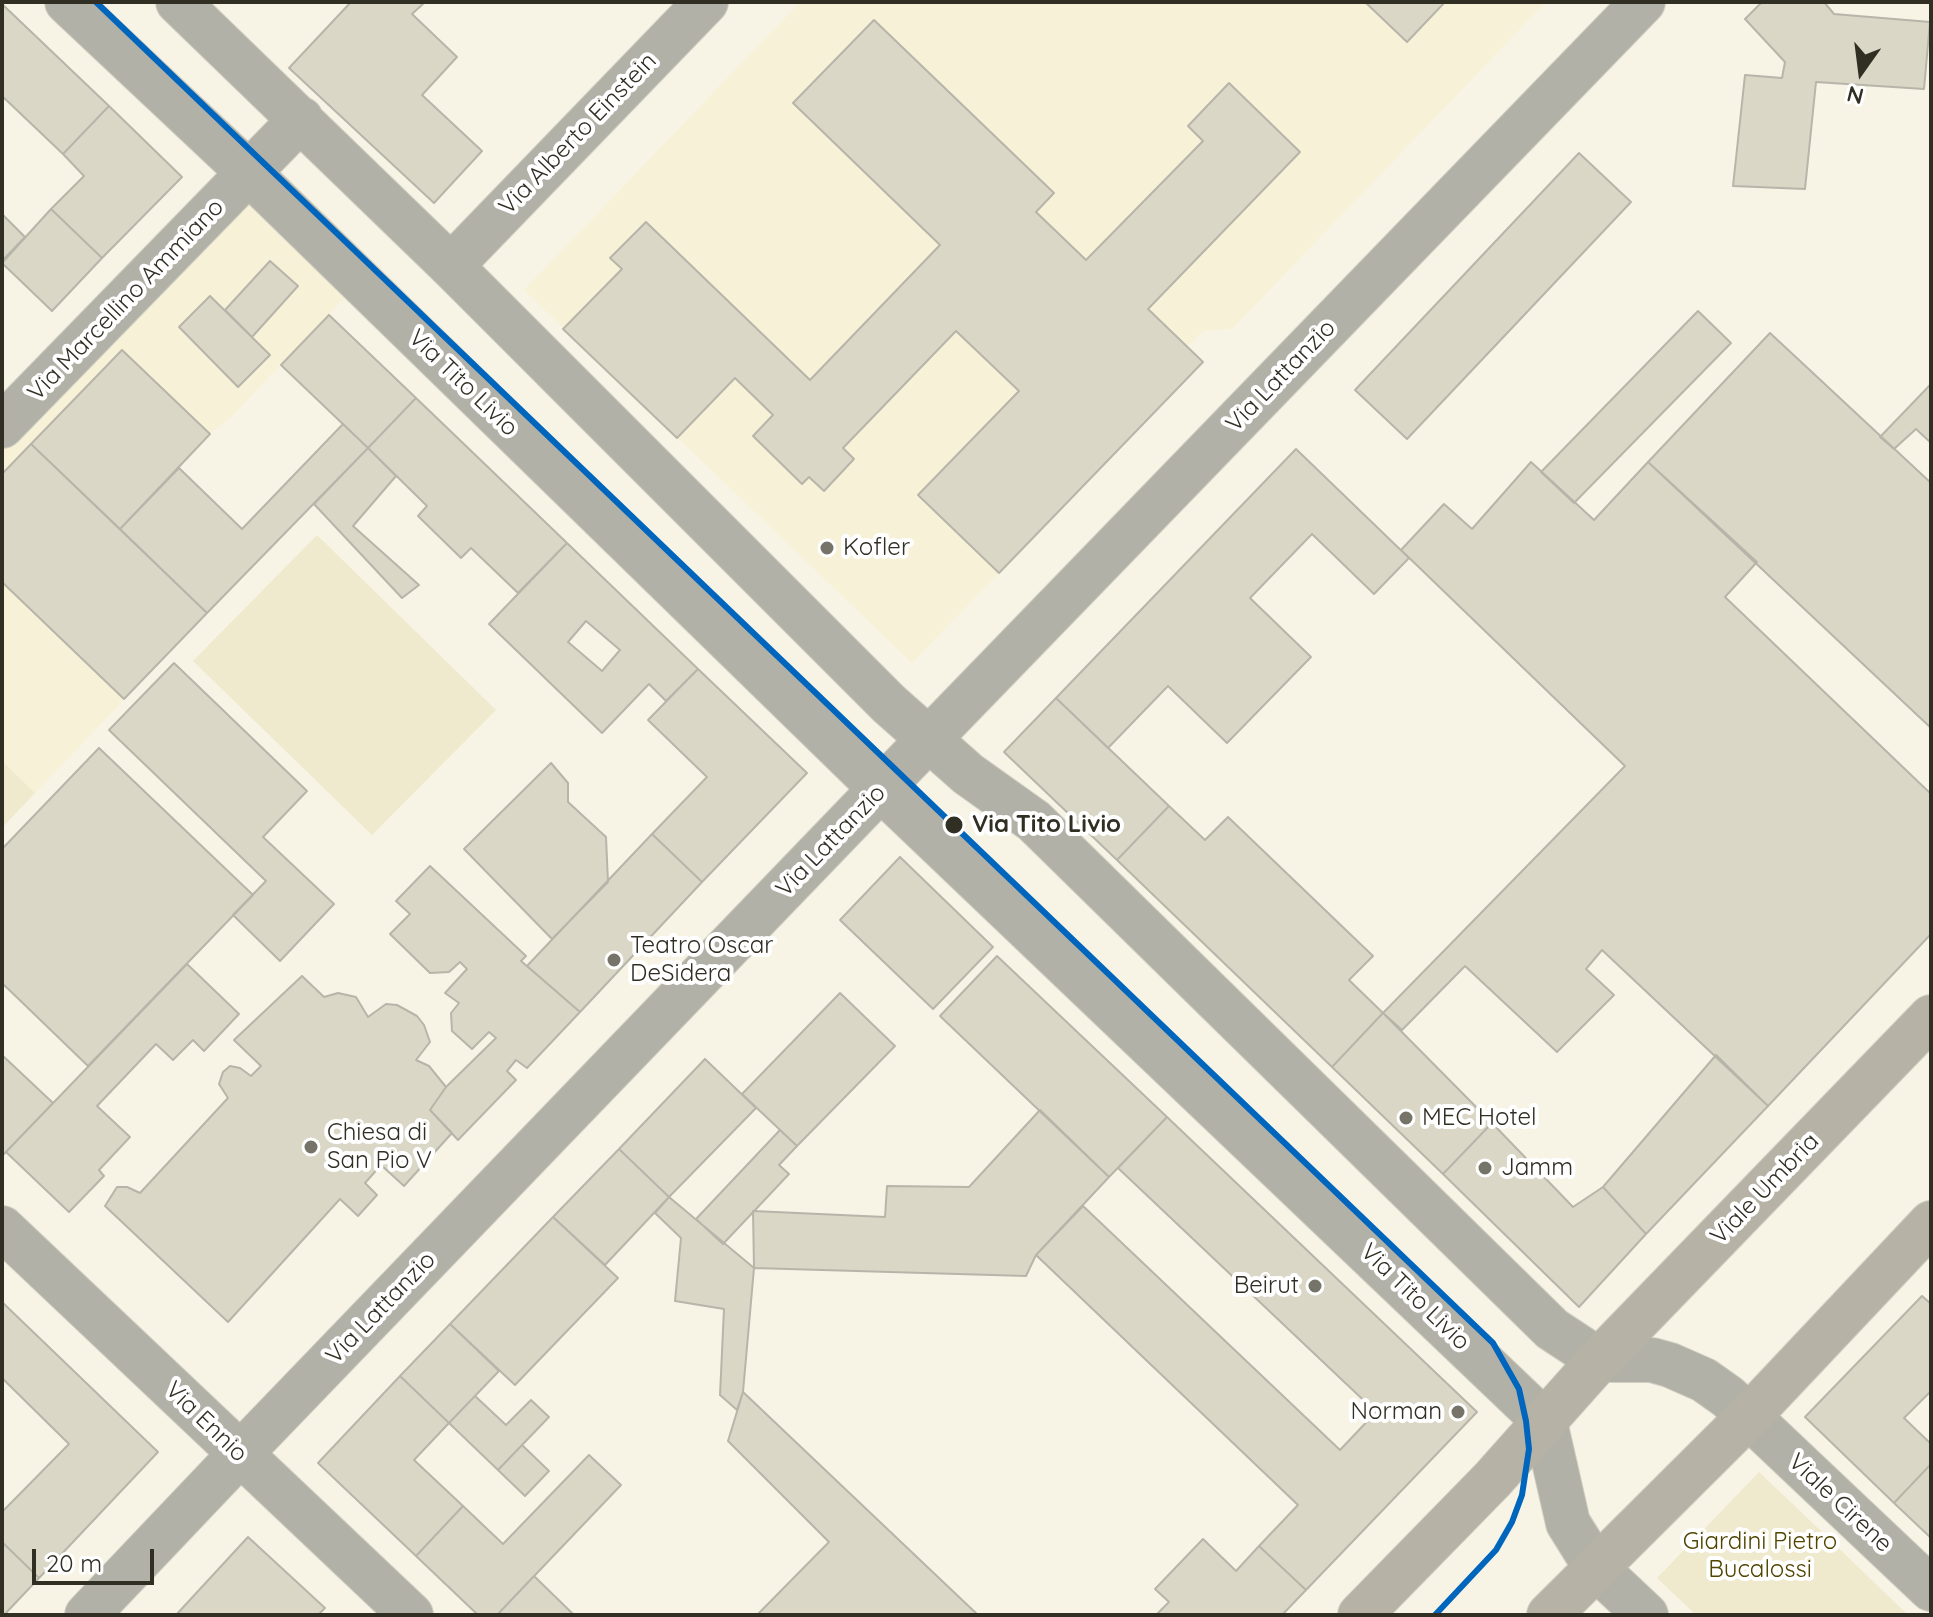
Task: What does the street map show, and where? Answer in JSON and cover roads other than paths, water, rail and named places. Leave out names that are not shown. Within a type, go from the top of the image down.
[{"type":"main road","name":"Viale Umbria","points":[[1360,1615],[1492,1480],[1599,1360],[1931,1017]]},
{"type":"main road","points":[[1549,1615],[1750,1415],[1931,1223]]},
{"type":"street","name":"Via Tito Livio","points":[[67,2],[249,173],[881,789],[1545,1422]]},
{"type":"street","points":[[178,2],[451,266],[889,704],[968,774],[1034,821],[1552,1329],[1599,1360],[1652,1360],[1670,1365],[1704,1380],[1750,1415]]},
{"type":"street","name":"Via Alberto Einstein","points":[[451,266],[706,2]]},
{"type":"street","name":"Via Lattanzio","points":[[87,1615],[1643,2]]},
{"type":"street","points":[[249,173],[301,119]]},
{"type":"street","name":"Via Marcellino Ammiano","points":[[2,426],[249,173]]},
{"type":"street","name":"Via Ennio","points":[[2,1228],[411,1615]]},
{"type":"street","name":"Viale Cirene","points":[[1750,1415],[1931,1589]]},
{"type":"street","points":[[1545,1422],[1568,1523],[1596,1568],[1646,1615]]},
{"type":"place","name":"Kofler","points":[[827,548]]},
{"type":"place","name":"Via Tito Livio","points":[[954,825]]},
{"type":"place","name":"Teatro Oscar DeSidera","points":[[614,960]]},
{"type":"place","name":"MEC Hotel","points":[[1406,1118]]},
{"type":"place","name":"Chiesa di San Pio V","points":[[311,1147]]},
{"type":"place","name":"Jamm","points":[[1485,1168]]},
{"type":"place","name":"Beirut","points":[[1315,1286]]},
{"type":"place","name":"Norman","points":[[1458,1412]]},
{"type":"park label","name":"Giardini Pietro Bucalossi","points":[[1760,1556]]}]
